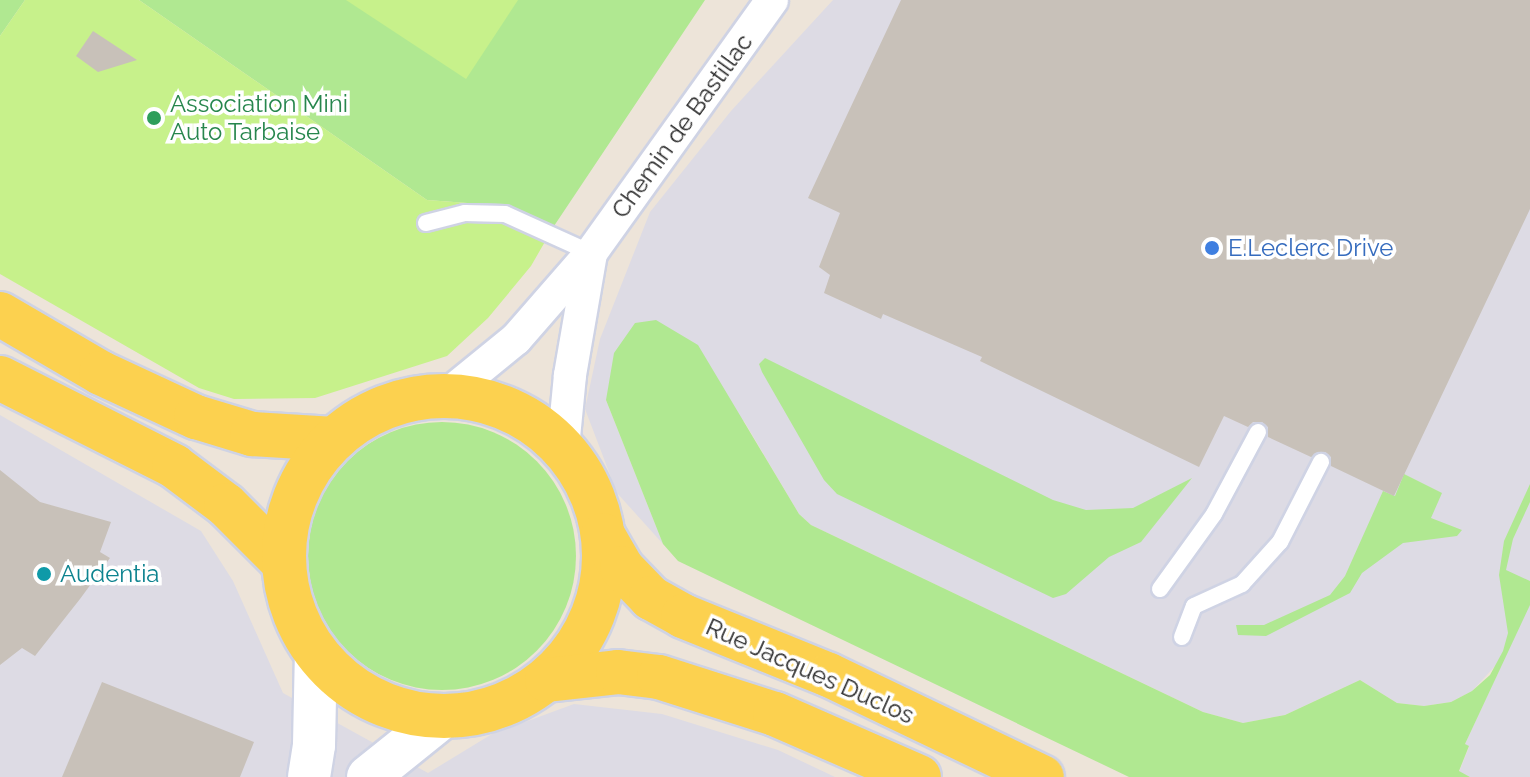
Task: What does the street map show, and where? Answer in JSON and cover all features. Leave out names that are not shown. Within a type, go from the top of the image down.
[{"type":"main road","points":[[0,314],[101,373],[196,417],[252,434],[334,439]]},
{"type":"main road","points":[[0,378],[174,466],[226,505],[284,563]]},
{"type":"main road","points":[[446,396],[489,403],[529,420],[563,448],[589,489],[603,535],[604,575],[594,615],[575,650],[547,680],[516,701],[480,713],[443,717],[394,709],[351,687],[316,653],[293,610],[284,563],[288,517],[305,475],[334,439],[367,415],[405,400],[446,396]]},
{"type":"main road","name":"Rue Jacques Duclos","points":[[603,535],[622,568],[662,604],[829,675],[1042,777]]},
{"type":"main road","points":[[547,680],[618,672],[659,677],[775,714],[919,777]]},
{"type":"street","name":"Chemin de Bastillac","points":[[446,396],[516,339],[591,253],[772,0]]},
{"type":"street","name":"Chemin de Bastillac","points":[[563,448],[570,375],[591,253]]},
{"type":"street","points":[[309,777],[314,745],[316,653]]},
{"type":"street","points":[[368,777],[443,717]]},
{"type":"lane","points":[[426,223],[465,213],[505,214],[591,253]]},
{"type":"lane","points":[[1160,589],[1214,514],[1258,432]]},
{"type":"lane","points":[[1182,637],[1194,606],[1242,584],[1280,542],[1321,462]]},
{"type":"shaded area","points":[[833,0],[1530,0],[1530,777],[1470,777],[1459,772],[1469,747],[1465,744],[1502,664],[1498,663],[1472,691],[1451,702],[1424,706],[1397,703],[1360,680],[1285,715],[1243,723],[1203,712],[811,525],[799,514],[744,421],[606,400],[663,544],[617,493],[585,409],[600,339],[650,212],[731,111]]},
{"type":"shaded area","points":[[0,415],[201,531],[233,581],[283,693],[428,773],[492,734],[574,704],[662,714],[778,750],[835,777],[0,777]]},
{"type":"green space","points":[[0,0],[25,0],[0,36]]},
{"type":"green space","name":"Association Mini Auto Tarbaise","points":[[25,0],[139,0],[427,200],[508,206],[554,226],[531,266],[488,318],[447,356],[315,398],[234,399],[199,388],[0,274],[0,36]]},
{"type":"green space","points":[[139,0],[705,0],[554,226],[508,206],[427,200]]},
{"type":"green space","points":[[346,0],[518,0],[466,79]]},
{"type":"green space","points":[[656,320],[698,345],[799,514],[811,525],[1203,712],[1243,723],[1285,715],[1360,680],[1397,703],[1424,706],[1451,702],[1472,691],[1490,675],[1503,651],[1508,633],[1499,575],[1504,541],[1530,484],[1530,502],[1513,539],[1506,570],[1530,581],[1530,605],[1465,744],[1469,746],[1459,771],[1470,777],[1129,777],[678,561],[663,544],[606,400],[614,353],[635,323]]},
{"type":"green space","points":[[765,358],[1053,500],[1086,510],[1133,508],[1192,478],[1141,542],[1109,557],[1066,594],[1053,598],[837,494],[824,480],[762,372],[759,364]]},
{"type":"green space","points":[[442,422],[493,432],[537,461],[566,505],[576,556],[566,607],[537,651],[493,680],[442,690],[391,680],[347,651],[318,607],[308,556],[318,505],[347,461],[391,432]]},
{"type":"green space","points":[[1404,474],[1442,493],[1431,518],[1462,530],[1457,536],[1403,543],[1362,573],[1350,593],[1266,636],[1238,635],[1236,625],[1264,625],[1330,595],[1345,576],[1383,491],[1395,496]]},
{"type":"building","name":"E.Leclerc Drive","points":[[901,0],[1530,0],[1530,209],[1394,496],[1331,466],[1331,457],[1325,452],[1311,457],[1268,437],[1268,427],[1262,422],[1253,422],[1248,427],[1224,416],[1199,467],[980,361],[982,357],[883,314],[881,319],[824,293],[830,275],[819,267],[840,213],[808,198]]},
{"type":"building","points":[[93,31],[137,60],[98,72],[76,56]]},
{"type":"building","name":"Audentia","points":[[0,470],[40,502],[111,522],[100,552],[110,558],[80,599],[35,656],[22,648],[0,665]]},
{"type":"building","points":[[102,682],[254,742],[240,777],[62,777]]},
{"type":"place","name":"Association Mini Auto Tarbaise","points":[[154,118]]},
{"type":"place","name":"E.Leclerc Drive","points":[[1212,248]]},
{"type":"place","name":"Audentia","points":[[44,574]]}]
